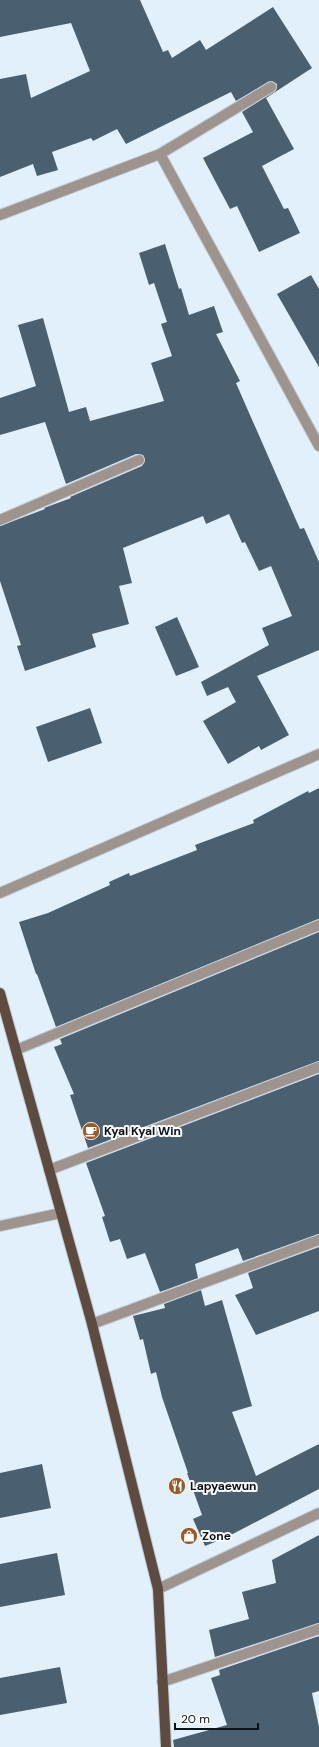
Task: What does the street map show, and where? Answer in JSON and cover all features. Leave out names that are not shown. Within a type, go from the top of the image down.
[{"type":"main road","points":[[0,993],[92,1324],[158,1589],[166,1747]]},
{"type":"street","points":[[0,215],[160,154],[271,87]]},
{"type":"street","points":[[160,154],[319,446]]},
{"type":"street","points":[[0,520],[139,460]]},
{"type":"street","points":[[0,893],[319,754]]},
{"type":"street","points":[[16,1050],[319,925]]},
{"type":"street","points":[[48,1170],[319,1067]]},
{"type":"street","points":[[0,1226],[61,1213]]},
{"type":"street","points":[[92,1324],[319,1240]]},
{"type":"street","points":[[158,1589],[319,1514]]},
{"type":"street","points":[[162,1682],[319,1629]]},
{"type":"building","points":[[0,0],[140,0],[163,52],[168,50],[172,58],[200,40],[206,50],[273,7],[312,68],[266,98],[294,149],[262,166],[284,209],[288,208],[300,233],[259,252],[237,206],[230,209],[203,158],[253,132],[242,112],[276,90],[277,84],[271,81],[236,101],[231,92],[126,144],[117,129],[93,141],[91,138],[52,152],[58,170],[37,176],[33,164],[0,177],[0,79],[26,74],[31,98],[90,71],[71,23],[0,37]]},
{"type":"building","points":[[165,244],[189,315],[214,306],[223,332],[216,334],[240,381],[236,383],[300,529],[304,528],[319,562],[319,650],[257,676],[289,735],[261,750],[259,746],[228,764],[203,721],[236,702],[228,687],[207,696],[201,682],[269,645],[262,628],[292,616],[271,566],[259,571],[245,542],[242,543],[229,514],[206,524],[203,516],[123,548],[132,583],[119,586],[129,624],[92,634],[96,647],[25,671],[17,646],[21,645],[0,581],[0,526],[45,509],[44,508],[71,498],[70,497],[142,466],[145,460],[143,455],[136,454],[66,484],[45,422],[0,435],[0,398],[36,386],[18,325],[43,318],[69,412],[86,407],[90,421],[164,401],[151,363],[172,356],[161,324],[167,322],[154,283],[149,285],[139,253]]},
{"type":"building","points":[[311,275],[319,289],[319,367],[277,294]]},
{"type":"building","points":[[177,617],[199,667],[176,676],[155,627]]},
{"type":"building","points":[[90,708],[102,743],[48,762],[36,727]]},
{"type":"building","points":[[319,788],[319,919],[56,1027],[36,974],[19,922],[48,913],[110,885],[109,882],[129,873],[130,876],[197,850],[195,845],[254,823],[253,820],[308,791],[309,793]]},
{"type":"building","points":[[319,932],[319,1061],[88,1148],[70,1095],[74,1094],[54,1047],[62,1044],[60,1039]]},
{"type":"building","points":[[319,1074],[319,1234],[243,1261],[238,1248],[195,1264],[198,1278],[160,1292],[145,1253],[127,1259],[120,1239],[110,1242],[102,1217],[105,1216],[86,1163]]},
{"type":"building","points":[[319,1247],[319,1311],[256,1335],[235,1295],[253,1288],[248,1273]]},
{"type":"building","points":[[201,1290],[205,1306],[222,1300],[252,1406],[232,1412],[256,1476],[319,1444],[319,1489],[227,1537],[205,1546],[193,1519],[202,1515],[162,1397],[156,1372],[151,1374],[143,1339],[140,1340],[133,1316],[165,1308],[164,1304]]},
{"type":"building","points":[[42,1464],[51,1508],[0,1518],[0,1473]]},
{"type":"building","points":[[319,1535],[319,1623],[215,1657],[209,1630],[249,1619],[242,1592],[276,1583],[272,1560]]},
{"type":"building","points":[[57,1553],[65,1595],[0,1607],[0,1564]]},
{"type":"building","points":[[319,1636],[319,1691],[312,1693],[319,1727],[319,1747],[174,1747],[173,1740],[227,1725],[211,1678],[220,1675],[219,1670]]},
{"type":"building","points":[[60,1667],[67,1703],[0,1715],[0,1678]]},
{"type":"place","name":"Kyal Kyal Win","points":[[91,1131]]},
{"type":"place","name":"Lapyaewun","points":[[177,1486]]},
{"type":"place","name":"Zone","points":[[189,1536]]}]
